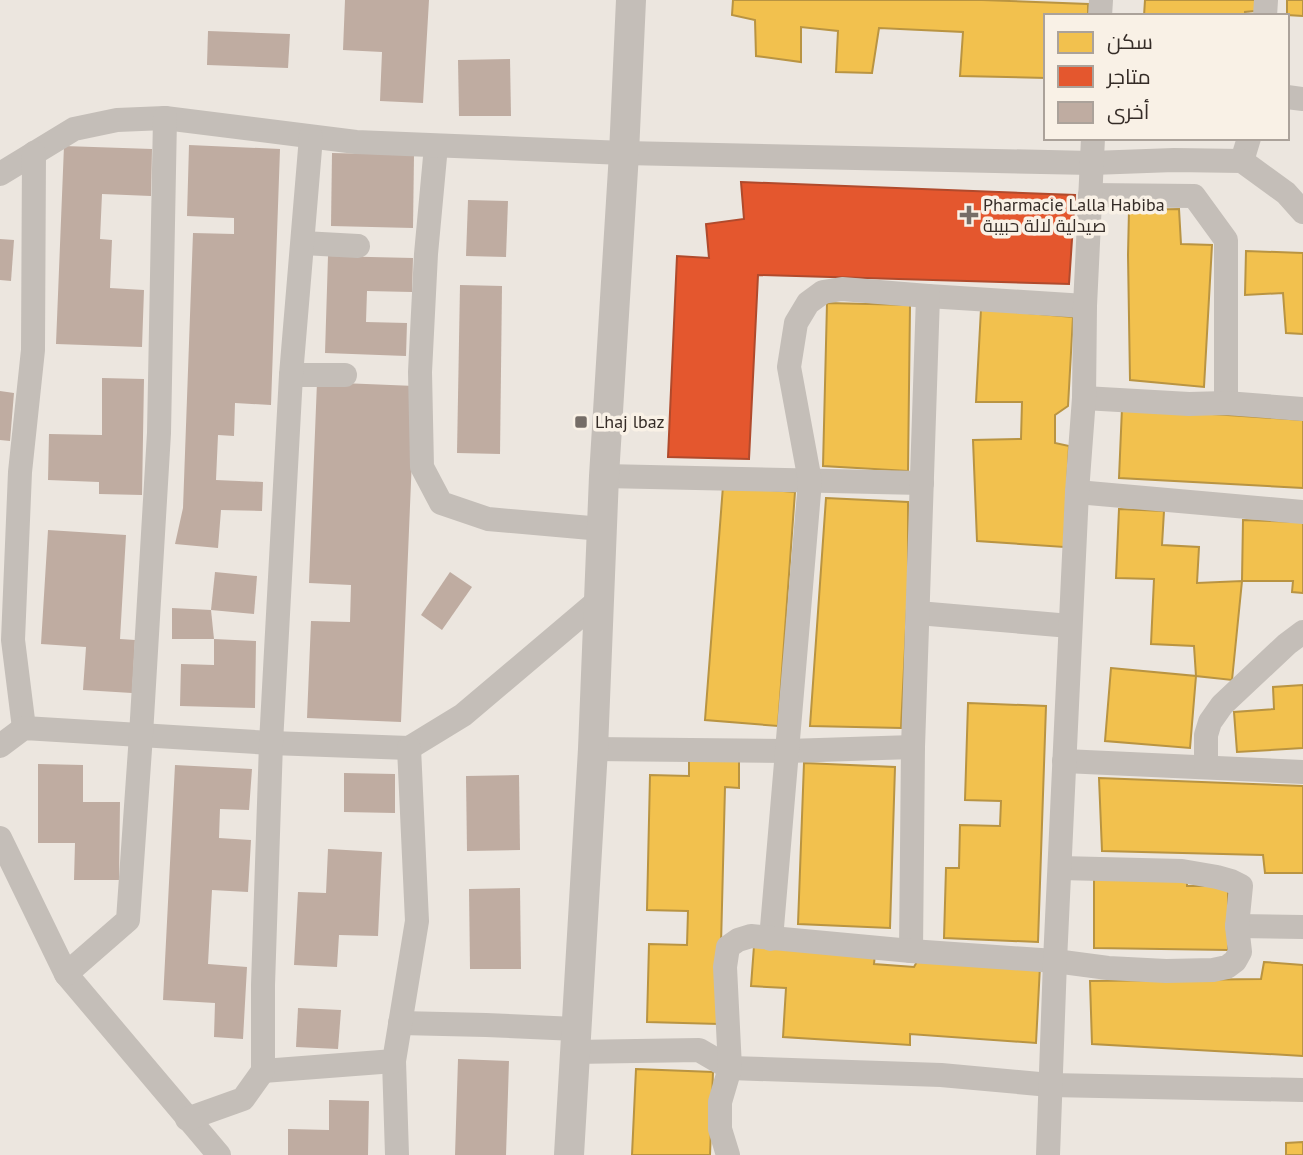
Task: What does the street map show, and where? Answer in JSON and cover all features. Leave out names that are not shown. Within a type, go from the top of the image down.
[{"type":"street","points":[[569,1155],[593,749],[604,476],[631,0]]},
{"type":"street","points":[[66,974],[128,920],[159,433],[165,118]]},
{"type":"street","points":[[0,174],[74,129],[117,120],[165,118],[356,142],[624,153],[1092,163],[1174,160],[1245,150],[1303,212]]},
{"type":"street","points":[[187,1119],[243,1099],[263,1071],[271,743],[291,375],[311,137]]},
{"type":"street","points":[[1048,1155],[1070,626],[1084,398],[1085,306],[1093,140]]},
{"type":"street","points":[[436,146],[426,254],[420,372],[422,467],[441,503],[488,519],[602,529]]},
{"type":"street","points":[[24,727],[13,640],[10,471],[33,351],[34,153]]},
{"type":"street","points":[[1090,195],[1194,196],[1226,240],[1226,403]]},
{"type":"street","points":[[303,243],[358,246]]},
{"type":"street","points":[[771,939],[810,481],[789,367],[796,323],[807,303],[823,292],[842,289],[1085,306]]},
{"type":"street","points":[[911,951],[913,747],[928,296]]},
{"type":"street","points":[[291,375],[345,375]]},
{"type":"street","points":[[1084,398],[1189,404],[1226,403],[1303,409]]},
{"type":"street","points":[[604,476],[922,483]]},
{"type":"street","points":[[1077,492],[1303,512]]},
{"type":"street","points":[[0,746],[24,727],[271,743],[409,748],[463,715],[599,600]]},
{"type":"street","points":[[918,612],[1070,626]]},
{"type":"street","points":[[1206,767],[1206,735],[1210,722],[1222,705],[1303,632]]},
{"type":"street","points":[[593,749],[788,751],[913,747]]},
{"type":"street","points":[[397,1155],[394,1061],[417,921],[409,748]]},
{"type":"street","points":[[1064,761],[1303,772]]},
{"type":"street","points":[[0,838],[66,974],[219,1155]]},
{"type":"street","points":[[728,1155],[720,1129],[720,1102],[730,1068],[725,967],[729,947],[737,940],[751,936],[1166,971],[1227,967],[1235,961],[1240,952],[1237,926],[1241,886],[1231,881],[1182,870],[1060,868]]},
{"type":"street","points":[[1237,926],[1303,927]]},
{"type":"street","points":[[400,1023],[486,1025],[575,1041],[699,1050],[730,1068],[941,1074],[1050,1085],[1303,1090]]},
{"type":"street","points":[[263,1071],[394,1061]]},
{"type":"building: سكن","points":[[733,0],[982,0],[1088,4],[1088,14],[1044,14],[1044,78],[960,76],[963,32],[879,28],[872,73],[836,72],[838,31],[801,27],[801,62],[756,56],[755,20],[732,15]]},
{"type":"building: سكن","points":[[1145,0],[1255,0],[1255,11],[1245,14],[1144,14]]},
{"type":"building: سكن","points":[[1287,0],[1303,0],[1303,16],[1287,14]]},
{"type":"building: سكن","points":[[1179,209],[1181,244],[1212,245],[1204,387],[1130,380],[1129,210]]},
{"type":"building: سكن","points":[[1246,251],[1303,253],[1303,334],[1286,333],[1283,293],[1245,295]]},
{"type":"building: سكن","points":[[827,303],[910,305],[908,471],[823,466]]},
{"type":"building: سكن","points":[[981,309],[1073,317],[1068,406],[1055,415],[1055,443],[1069,446],[1064,547],[977,541],[973,440],[1021,439],[1022,402],[976,402]]},
{"type":"building: سكن","points":[[1122,408],[1303,420],[1303,488],[1119,478]]},
{"type":"building: سكن","points":[[723,486],[795,492],[778,726],[705,720]]},
{"type":"building: سكن","points":[[826,498],[908,502],[908,588],[901,728],[810,726]]},
{"type":"building: سكن","points":[[1119,509],[1164,511],[1162,545],[1199,547],[1197,583],[1242,581],[1232,680],[1196,676],[1194,646],[1151,644],[1154,579],[1116,578]]},
{"type":"building: سكن","points":[[1243,520],[1303,522],[1303,593],[1292,592],[1293,581],[1242,581]]},
{"type":"building: سكن","points":[[1111,668],[1196,676],[1190,748],[1105,741]]},
{"type":"building: سكن","points":[[1303,685],[1303,748],[1237,752],[1234,712],[1274,709],[1273,687]]},
{"type":"building: سكن","points":[[968,703],[1046,706],[1038,942],[944,938],[946,868],[959,868],[960,825],[1000,826],[1001,801],[965,800]]},
{"type":"building: سكن","points":[[689,756],[739,757],[739,788],[725,787],[719,1024],[647,1022],[649,944],[687,945],[688,911],[647,910],[650,775],[689,776]]},
{"type":"building: سكن","points":[[804,763],[895,767],[890,928],[798,924]]},
{"type":"building: سكن","points":[[1099,778],[1303,786],[1303,873],[1265,873],[1263,855],[1102,851]]},
{"type":"building: سكن","points":[[1094,875],[1187,876],[1187,886],[1228,886],[1228,950],[1094,948]]},
{"type":"building: سكن","points":[[754,946],[875,954],[874,964],[914,967],[919,958],[1040,966],[1036,1043],[910,1034],[910,1045],[783,1037],[786,988],[751,986]]},
{"type":"building: سكن","points":[[1264,962],[1303,965],[1303,1056],[1092,1044],[1090,981],[1261,979]]},
{"type":"building: سكن","points":[[636,1069],[713,1072],[710,1155],[632,1155]]},
{"type":"building: سكن","points":[[1303,1142],[1303,1155],[1286,1155],[1286,1143]]},
{"type":"building: متاجر","points":[[741,182],[1075,195],[1069,284],[758,275],[749,459],[668,457],[677,256],[709,258],[706,224],[744,219]]},
{"type":"building: أخرى","points":[[345,0],[429,0],[423,103],[380,101],[382,52],[343,50]]},
{"type":"building: أخرى","points":[[208,31],[290,34],[288,68],[207,65]]},
{"type":"building: أخرى","points":[[510,59],[511,116],[459,116],[458,60]]},
{"type":"building: أخرى","points":[[189,145],[280,149],[271,405],[235,403],[234,436],[218,435],[216,480],[263,482],[262,511],[221,510],[218,548],[175,544],[183,508],[193,233],[234,234],[234,218],[187,216]]},
{"type":"building: أخرى","points":[[64,146],[152,149],[151,196],[102,194],[100,239],[112,240],[110,288],[144,290],[142,347],[56,344]]},
{"type":"building: أخرى","points":[[332,153],[414,155],[413,228],[331,226]]},
{"type":"building: أخرى","points":[[468,200],[508,201],[506,257],[466,256]]},
{"type":"building: أخرى","points":[[0,239],[14,240],[11,281],[0,280]]},
{"type":"building: أخرى","points":[[328,256],[413,258],[412,292],[367,291],[366,322],[407,323],[406,356],[325,353]]},
{"type":"building: أخرى","points":[[460,285],[502,286],[500,454],[457,453]]},
{"type":"building: أخرى","points":[[102,378],[144,379],[142,495],[99,494],[99,482],[48,480],[49,434],[102,435]]},
{"type":"building: أخرى","points":[[317,382],[415,386],[401,722],[307,718],[311,621],[350,622],[351,585],[309,583]]},
{"type":"building: أخرى","points":[[0,391],[14,393],[10,441],[0,440]]},
{"type":"building: أخرى","points":[[48,530],[126,535],[120,639],[135,640],[132,693],[83,690],[86,647],[41,644]]},
{"type":"building: أخرى","points":[[215,572],[257,576],[254,614],[211,610]]},
{"type":"building: أخرى","points":[[450,572],[472,587],[442,630],[421,615]]},
{"type":"building: أخرى","points":[[172,608],[211,610],[214,639],[172,639]]},
{"type":"building: أخرى","points":[[214,639],[256,641],[255,708],[180,706],[181,664],[214,665]]},
{"type":"building: أخرى","points":[[38,764],[83,765],[83,802],[120,802],[119,880],[74,880],[75,843],[38,843]]},
{"type":"building: أخرى","points":[[175,765],[252,769],[249,810],[220,809],[219,838],[251,840],[248,892],[212,890],[208,964],[247,967],[243,1039],[214,1037],[215,1003],[163,1000]]},
{"type":"building: أخرى","points":[[344,773],[395,774],[395,813],[344,812]]},
{"type":"building: أخرى","points":[[519,775],[520,850],[467,851],[466,776]]},
{"type":"building: أخرى","points":[[328,849],[382,852],[378,936],[339,935],[337,967],[294,965],[298,892],[326,893]]},
{"type":"building: أخرى","points":[[520,888],[521,969],[470,969],[469,889]]},
{"type":"building: أخرى","points":[[298,1008],[341,1010],[338,1049],[296,1047]]},
{"type":"building: أخرى","points":[[458,1059],[509,1061],[506,1155],[455,1155]]},
{"type":"building: أخرى","points":[[329,1100],[369,1101],[368,1155],[288,1155],[288,1129],[329,1130]]},
{"type":"place","name":"Pharmacie Lalla Habiba صيدلية لالة حبيبة","points":[[969,215]]},
{"type":"place","name":"Lhaj lbaz","points":[[581,422]]}]
